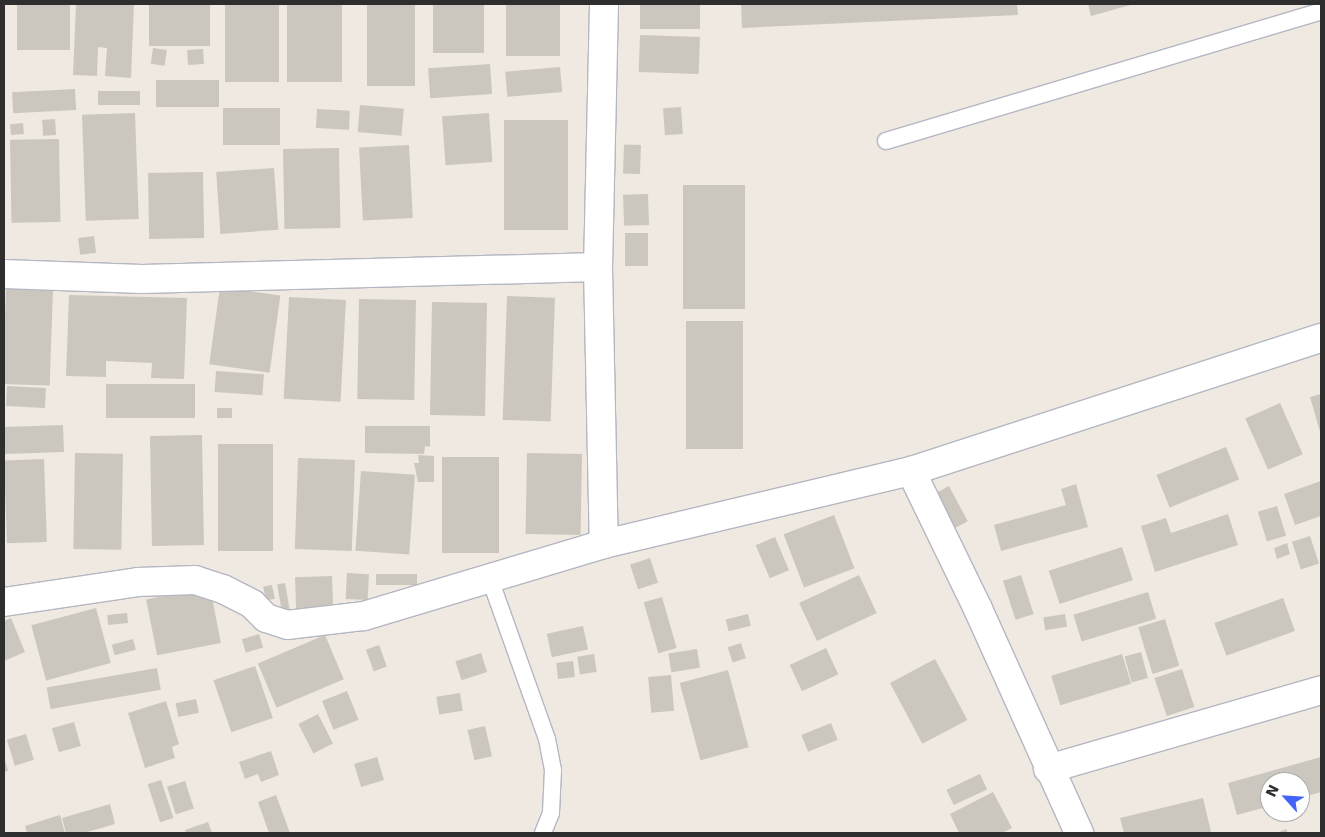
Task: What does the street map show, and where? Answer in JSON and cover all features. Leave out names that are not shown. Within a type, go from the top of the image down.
[{"type":"street","points":[[604,4],[598,267],[604,544]]},
{"type":"street","points":[[4,274],[142,279],[598,267]]},
{"type":"street","points":[[4,602],[138,582],[195,580],[222,589],[252,604],[266,618],[286,625],[364,616],[604,544],[911,471],[1321,338]]},
{"type":"street","points":[[911,471],[978,609],[1078,833]]},
{"type":"street","points":[[1048,769],[1321,690]]},
{"type":"lane","points":[[886,141],[1321,11]]},
{"type":"lane","points":[[490,579],[547,739],[552,770],[551,813],[543,833]]},
{"type":"building","points":[[17,4],[70,4],[70,50],[17,50]]},
{"type":"building","points":[[76,4],[134,4],[131,78],[105,76],[107,48],[98,47],[97,76],[73,75]]},
{"type":"building","points":[[149,4],[210,4],[210,46],[149,46]]},
{"type":"building","points":[[225,4],[279,4],[279,82],[225,82]]},
{"type":"building","points":[[287,4],[342,4],[342,82],[287,82]]},
{"type":"building","points":[[367,4],[415,4],[415,86],[367,86]]},
{"type":"building","points":[[433,4],[484,4],[484,53],[433,53]]},
{"type":"building","points":[[506,4],[560,4],[560,56],[506,56]]},
{"type":"building","points":[[640,4],[700,4],[700,29],[640,29]]},
{"type":"building","points":[[741,4],[1017,4],[1018,15],[742,28]]},
{"type":"building","points":[[1088,4],[1134,4],[1091,16]]},
{"type":"building","points":[[640,35],[700,37],[699,74],[639,72]]},
{"type":"building","points":[[153,48],[167,50],[165,66],[151,64]]},
{"type":"building","points":[[203,49],[204,64],[188,65],[187,50]]},
{"type":"building","points":[[490,64],[492,94],[430,98],[428,68]]},
{"type":"building","points":[[560,67],[562,92],[507,97],[505,72]]},
{"type":"building","points":[[156,80],[219,80],[219,107],[156,107]]},
{"type":"building","points":[[75,89],[76,110],[13,113],[12,92]]},
{"type":"building","points":[[98,91],[140,91],[140,105],[98,105]]},
{"type":"building","points":[[360,105],[404,109],[401,136],[358,132]]},
{"type":"building","points":[[681,107],[683,134],[665,135],[663,108]]},
{"type":"building","points":[[223,108],[280,108],[280,145],[223,145]]},
{"type":"building","points":[[317,109],[350,111],[349,130],[316,128]]},
{"type":"building","points":[[135,113],[139,219],[86,221],[82,115]]},
{"type":"building","points":[[489,113],[492,162],[446,165],[442,116]]},
{"type":"building","points":[[55,119],[56,135],[43,136],[42,120]]},
{"type":"building","points":[[504,120],[568,120],[568,230],[504,230]]},
{"type":"building","points":[[23,123],[24,134],[11,135],[10,124]]},
{"type":"building","points":[[59,139],[60,222],[11,223],[10,140]]},
{"type":"building","points":[[624,144],[641,145],[640,174],[623,173]]},
{"type":"building","points":[[409,145],[413,218],[363,221],[359,148]]},
{"type":"building","points":[[339,148],[340,228],[284,229],[283,149]]},
{"type":"building","points":[[274,168],[278,230],[220,234],[216,172]]},
{"type":"building","points":[[203,172],[204,238],[149,239],[148,173]]},
{"type":"building","points":[[683,185],[745,185],[745,309],[683,309]]},
{"type":"building","points":[[648,194],[649,225],[624,226],[623,195]]},
{"type":"building","points":[[625,233],[648,233],[648,266],[625,266]]},
{"type":"building","points":[[94,236],[96,253],[80,255],[78,238]]},
{"type":"building","points":[[220,287],[280,295],[270,373],[209,364]]},
{"type":"building","points":[[6,289],[53,291],[50,386],[4,384]]},
{"type":"building","points":[[69,295],[187,298],[184,379],[151,378],[152,363],[106,361],[106,377],[66,376]]},
{"type":"building","points":[[507,296],[555,298],[551,422],[503,420]]},
{"type":"building","points":[[289,297],[346,300],[341,402],[284,399]]},
{"type":"building","points":[[359,299],[416,300],[414,400],[357,399]]},
{"type":"building","points":[[432,302],[487,303],[485,416],[430,415]]},
{"type":"building","points":[[686,321],[743,321],[743,449],[686,449]]},
{"type":"building","points":[[216,371],[264,374],[262,395],[215,392]]},
{"type":"building","points":[[106,384],[195,384],[195,418],[106,418]]},
{"type":"building","points":[[7,386],[46,388],[45,408],[6,406]]},
{"type":"building","points":[[1321,394],[1321,435],[1310,397]]},
{"type":"building","points":[[1280,403],[1303,454],[1268,470],[1245,418]]},
{"type":"building","points":[[217,408],[232,408],[232,418],[217,418]]},
{"type":"building","points":[[63,425],[64,452],[5,454],[4,427]]},
{"type":"building","points":[[365,426],[430,426],[430,447],[425,446],[424,454],[365,453]]},
{"type":"building","points":[[202,435],[204,545],[152,546],[150,436]]},
{"type":"building","points":[[218,444],[273,444],[273,551],[218,551]]},
{"type":"building","points":[[1226,447],[1239,479],[1170,508],[1156,475]]},
{"type":"building","points":[[75,453],[123,454],[121,550],[73,549]]},
{"type":"building","points":[[527,453],[582,454],[581,535],[526,534]]},
{"type":"building","points":[[418,455],[434,456],[434,482],[418,482],[414,463],[419,463]]},
{"type":"building","points":[[442,457],[499,457],[499,553],[442,553]]},
{"type":"building","points":[[298,458],[355,460],[352,551],[295,549]]},
{"type":"building","points":[[44,459],[47,542],[7,543],[4,460]]},
{"type":"building","points":[[361,471],[415,475],[409,555],[355,551]]},
{"type":"building","points":[[1321,481],[1321,516],[1295,525],[1284,494]]},
{"type":"building","points":[[1076,484],[1088,527],[1001,551],[994,525],[1066,505],[1061,489]]},
{"type":"building","points":[[949,486],[968,521],[953,529],[934,494]]},
{"type":"building","points":[[1277,506],[1286,536],[1267,541],[1258,512]]},
{"type":"building","points":[[1228,514],[1238,545],[1155,572],[1141,526],[1166,518],[1171,533]]},
{"type":"building","points":[[834,515],[854,568],[804,588],[784,534]]},
{"type":"building","points":[[1310,536],[1319,564],[1301,569],[1292,542]]},
{"type":"building","points":[[775,537],[789,570],[770,578],[756,545]]},
{"type":"building","points":[[1287,543],[1290,554],[1277,559],[1274,548]]},
{"type":"building","points":[[1122,547],[1133,580],[1060,604],[1049,571]]},
{"type":"building","points":[[650,558],[658,583],[638,589],[630,564]]},
{"type":"building","points":[[347,573],[369,574],[368,600],[346,599]]},
{"type":"building","points":[[376,574],[417,574],[417,585],[376,585]]},
{"type":"building","points":[[859,575],[877,613],[817,641],[799,603]]},
{"type":"building","points":[[1021,575],[1034,614],[1016,620],[1003,581]]},
{"type":"building","points":[[332,576],[333,613],[296,614],[295,577]]},
{"type":"building","points":[[285,583],[290,610],[282,611],[277,584]]},
{"type":"building","points":[[272,585],[275,599],[266,601],[263,587]]},
{"type":"building","points":[[210,587],[221,643],[157,655],[146,599]]},
{"type":"building","points":[[1148,592],[1156,619],[1082,642],[1073,615]]},
{"type":"building","points":[[662,597],[677,648],[658,653],[644,602]]},
{"type":"building","points":[[1283,598],[1295,631],[1226,656],[1214,623]]},
{"type":"building","points":[[96,608],[111,663],[46,680],[31,625]]},
{"type":"building","points":[[127,613],[128,623],[108,625],[107,615]]},
{"type":"building","points":[[748,614],[751,626],[729,631],[726,620]]},
{"type":"building","points":[[1065,614],[1067,627],[1045,630],[1043,617]]},
{"type":"building","points":[[11,618],[25,652],[4,661],[4,621]]},
{"type":"building","points":[[1165,619],[1179,666],[1153,674],[1138,627]]},
{"type":"building","points":[[583,626],[588,649],[552,657],[547,634]]},
{"type":"building","points":[[259,634],[263,647],[246,653],[242,639]]},
{"type":"building","points":[[325,635],[344,679],[277,708],[258,664]]},
{"type":"building","points":[[133,639],[136,650],[115,655],[112,645]]},
{"type":"building","points":[[741,643],[746,658],[733,663],[728,647]]},
{"type":"building","points":[[379,645],[387,667],[374,671],[366,650]]},
{"type":"building","points":[[826,648],[838,674],[802,691],[790,665]]},
{"type":"building","points":[[697,649],[700,668],[671,672],[668,654]]},
{"type":"building","points":[[1141,652],[1148,678],[1132,682],[1125,656]]},
{"type":"building","points":[[481,653],[487,672],[462,680],[455,661]]},
{"type":"building","points":[[594,654],[597,672],[580,674],[577,657]]},
{"type":"building","points":[[1122,654],[1131,684],[1060,705],[1051,676]]},
{"type":"building","points":[[935,659],[967,720],[922,744],[890,683]]},
{"type":"building","points":[[573,661],[575,677],[558,679],[556,663]]},
{"type":"building","points":[[255,666],[273,718],[231,732],[213,680]]},
{"type":"building","points":[[157,668],[161,690],[51,709],[47,687]]},
{"type":"building","points":[[1182,669],[1194,707],[1167,716],[1154,678]]},
{"type":"building","points":[[728,670],[749,747],[700,760],[680,683]]},
{"type":"building","points":[[671,675],[674,711],[651,713],[648,677]]},
{"type":"building","points":[[347,691],[359,720],[334,730],[322,701]]},
{"type":"building","points":[[460,693],[463,711],[439,715],[436,697]]},
{"type":"building","points":[[196,699],[199,713],[178,717],[175,703]]},
{"type":"building","points":[[166,701],[179,744],[172,747],[175,758],[145,768],[128,713]]},
{"type":"building","points":[[318,714],[333,743],[313,753],[298,724]]},
{"type":"building","points":[[74,722],[81,746],[59,752],[52,728]]},
{"type":"building","points":[[831,723],[838,740],[808,752],[801,735]]},
{"type":"building","points":[[485,726],[492,756],[474,760],[467,730]]},
{"type":"building","points":[[26,734],[34,760],[15,766],[7,740]]},
{"type":"building","points":[[271,751],[279,775],[261,782],[258,774],[245,779],[239,762]]},
{"type":"building","points":[[4,756],[8,771],[4,772]]},
{"type":"building","points":[[377,757],[384,780],[361,787],[354,764]]},
{"type":"building","points":[[1321,757],[1321,792],[1310,795],[1310,772],[1267,772]]},
{"type":"building","points":[[980,774],[987,789],[954,805],[946,790]]},
{"type":"building","points":[[1260,774],[1260,809],[1237,815],[1228,783]]},
{"type":"building","points":[[161,780],[173,818],[160,822],[148,784]]},
{"type":"building","points":[[185,781],[194,809],[176,814],[167,787]]},
{"type":"building","points":[[993,792],[1012,828],[1002,833],[959,833],[950,814]]},
{"type":"building","points":[[276,795],[290,833],[269,833],[258,802]]},
{"type":"building","points":[[1203,798],[1211,832],[1124,833],[1120,818]]},
{"type":"building","points":[[110,804],[115,824],[84,833],[66,833],[62,818]]},
{"type":"building","points":[[60,815],[65,833],[27,833],[25,826]]},
{"type":"building","points":[[208,822],[212,833],[186,833],[185,830]]},
{"type":"building","points":[[1286,829],[1288,833],[1277,833]]}]
